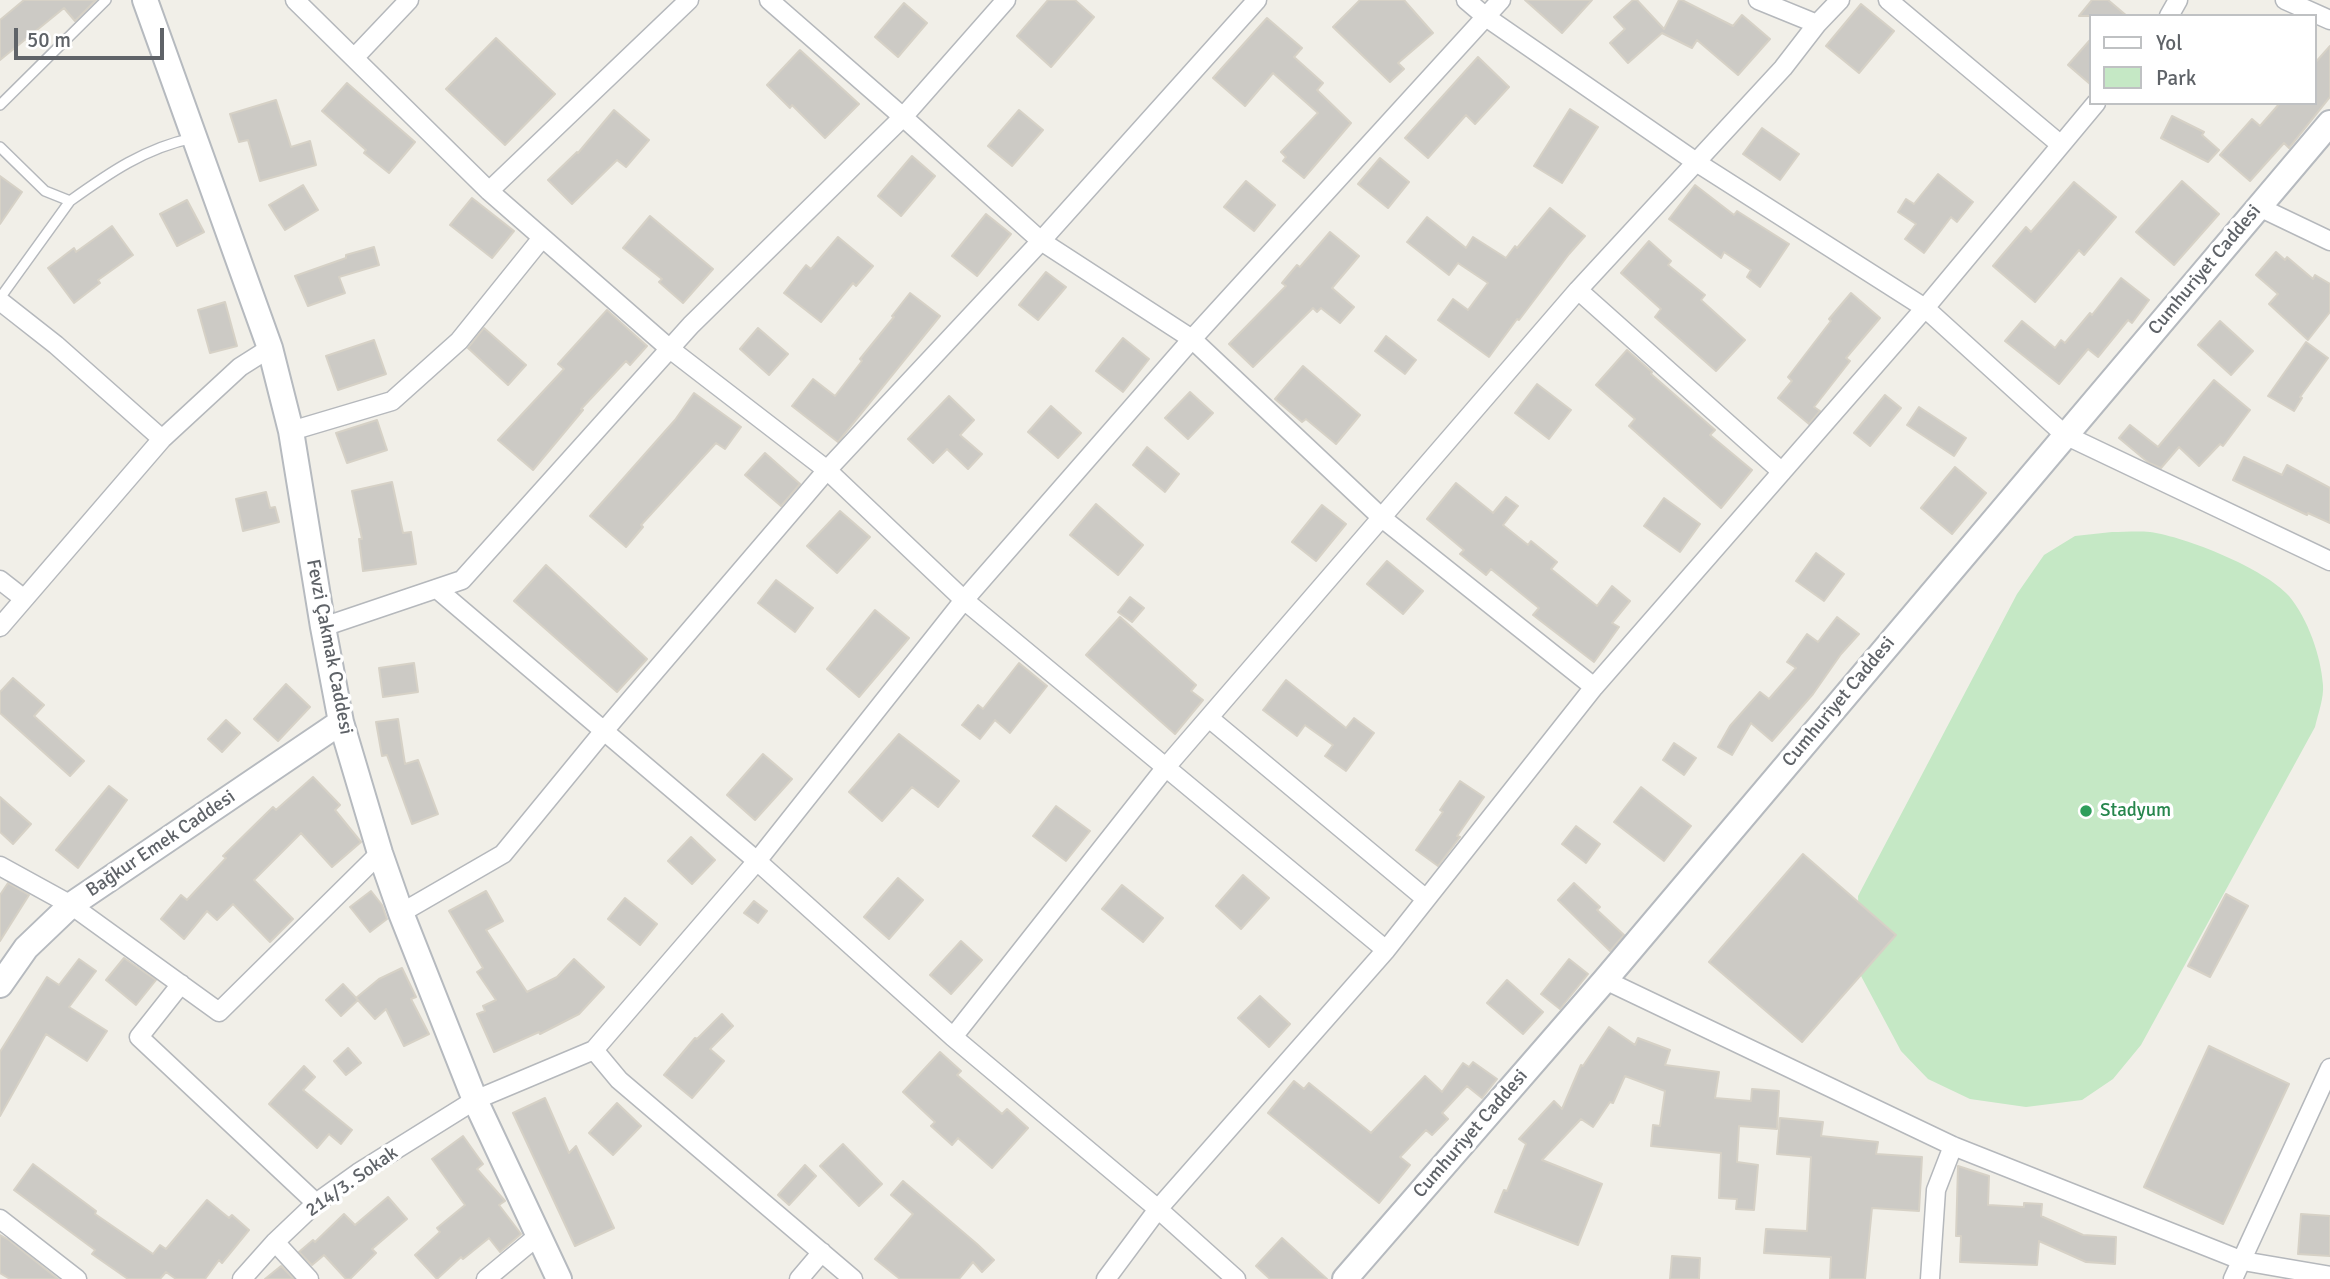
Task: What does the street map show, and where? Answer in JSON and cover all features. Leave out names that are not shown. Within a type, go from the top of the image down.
[{"type":"main road","name":"Fevzi Çakmak Caddesi","points":[[145,0],[270,348],[291,431],[341,722],[380,853],[475,1100],[559,1279]]},
{"type":"main road","name":"Cumhuriyet Caddesi","points":[[1345,1279],[1605,980],[2330,123]]},
{"type":"main road","name":"Bağkur Emek Caddesi","points":[[0,985],[26,948],[71,905],[341,722]]},
{"type":"street","points":[[295,0],[489,191],[542,238],[670,349],[827,470],[964,600],[1386,950]]},
{"type":"street","points":[[354,58],[409,0]]},
{"type":"street","points":[[489,191],[689,0]]},
{"type":"street","points":[[769,0],[1041,242],[1192,340],[1382,519],[1594,687]]},
{"type":"street","points":[[323,627],[462,580],[691,325],[903,117],[1006,0]]},
{"type":"street","points":[[401,913],[503,854],[603,732],[827,470],[1041,242],[1257,0]]},
{"type":"street","points":[[1466,0],[1486,17],[1696,162],[1925,308],[2065,435],[2330,561]]},
{"type":"street","points":[[853,1279],[619,1080],[594,1050],[757,861],[964,600],[1192,340],[1501,0]]},
{"type":"street","points":[[1758,0],[1817,24]]},
{"type":"street","points":[[953,1037],[1166,767],[1578,290],[1783,68],[1817,24],[1840,0]]},
{"type":"street","points":[[1888,0],[2061,145]]},
{"type":"street","points":[[2285,0],[2330,20]]},
{"type":"street","points":[[1106,1279],[1158,1209],[1386,950],[1594,687],[1925,308],[2094,105]]},
{"type":"street","points":[[2259,206],[2330,241]]},
{"type":"street","points":[[291,431],[392,401],[459,341],[542,238]]},
{"type":"street","points":[[1578,290],[1782,472]]},
{"type":"street","points":[[0,299],[162,439]]},
{"type":"street","points":[[0,626],[162,439],[240,366],[270,348]]},
{"type":"street","points":[[0,580],[23,598]]},
{"type":"street","points":[[437,589],[757,861],[953,1037],[1158,1209],[1236,1279]]},
{"type":"street","points":[[1209,718],[1426,899]]},
{"type":"street","points":[[0,866],[71,905],[219,1012],[380,853]]},
{"type":"street","points":[[1605,980],[1953,1146],[2243,1261],[2330,1276]]},
{"type":"street","points":[[181,984],[139,1037],[316,1203]]},
{"type":"street","name":"214/3. Sokak","points":[[242,1279],[275,1242],[316,1203],[358,1173],[475,1100],[594,1050]]},
{"type":"street","points":[[2233,1279],[2330,1068]]},
{"type":"street","points":[[1930,1279],[1936,1190],[1953,1146]]},
{"type":"street","points":[[0,1219],[77,1279]]},
{"type":"street","points":[[486,1279],[539,1236]]},
{"type":"street","points":[[275,1242],[309,1279]]},
{"type":"street","points":[[799,1279],[822,1252]]},
{"type":"lane","points":[[0,105],[106,0]]},
{"type":"lane","points":[[0,299],[70,201],[145,152],[168,143],[196,137]]},
{"type":"lane","points":[[0,147],[45,191],[70,201]]},
{"type":"green space","name":"Stadyum","points":[[2150,532],[2183,540],[2224,555],[2277,585],[2296,605],[2312,638],[2322,674],[2321,706],[2315,727],[2141,1045],[2113,1079],[2082,1100],[2026,1107],[1970,1099],[1928,1079],[1901,1051],[1861,976],[1858,896],[2017,594],[2044,555],[2075,536]]},
{"type":"building","points":[[24,0],[96,0],[75,21],[64,8],[0,60],[0,20]]},
{"type":"building","points":[[1048,0],[1075,0],[1094,17],[1051,67],[1017,36]]},
{"type":"building","points":[[1360,0],[1404,0],[1433,33],[1398,63],[1404,69],[1390,82],[1333,27]]},
{"type":"building","points":[[1525,0],[1592,0],[1562,33]]},
{"type":"building","points":[[1633,0],[1637,0],[1664,29],[1679,0],[1682,0],[1733,26],[1742,15],[1770,39],[1738,75],[1697,40],[1692,48],[1662,33],[1628,63],[1610,43],[1625,29],[1614,17]]},
{"type":"building","points":[[2092,0],[2108,0],[2125,14],[2088,14],[2079,16]]},
{"type":"building","points":[[904,3],[927,23],[898,57],[875,37]]},
{"type":"building","points":[[1861,4],[1894,31],[1859,73],[1826,46]]},
{"type":"building","points":[[1267,18],[1302,48],[1294,57],[1323,83],[1317,90],[1351,123],[1304,178],[1283,161],[1286,157],[1281,152],[1318,113],[1273,73],[1245,106],[1213,78]]},
{"type":"building","points":[[496,38],[555,94],[505,145],[446,89]]},
{"type":"building","points":[[2088,42],[2088,82],[2068,65]]},
{"type":"building","points":[[2330,46],[2330,97],[2289,148],[2284,143],[2250,181],[2220,155],[2252,119],[2260,126],[2278,105],[2316,105],[2316,62]]},
{"type":"building","points":[[800,50],[859,104],[825,138],[792,105],[790,108],[767,85]]},
{"type":"building","points":[[1478,57],[1509,87],[1475,124],[1466,115],[1428,158],[1405,138]]},
{"type":"building","points":[[347,83],[415,142],[389,173],[364,153],[366,150],[322,111]]},
{"type":"building","points":[[276,100],[291,147],[310,141],[316,165],[260,181],[248,140],[239,142],[230,114]]},
{"type":"building","points":[[1570,109],[1598,127],[1562,183],[1534,166]]},
{"type":"building","points":[[614,110],[649,140],[626,167],[617,160],[572,204],[548,180],[578,153]]},
{"type":"building","points":[[1019,110],[1043,130],[1012,166],[988,146]]},
{"type":"building","points":[[2172,116],[2204,132],[2202,135],[2219,150],[2208,162],[2161,138]]},
{"type":"building","points":[[1762,128],[1799,154],[1780,180],[1743,154]]},
{"type":"building","points":[[912,156],[935,176],[901,216],[878,196]]},
{"type":"building","points":[[1380,158],[1409,182],[1388,208],[1358,184]]},
{"type":"building","points":[[1938,174],[1973,202],[1957,222],[1951,217],[1924,253],[1905,239],[1916,224],[1898,212],[1906,199],[1914,204]]},
{"type":"building","points":[[0,176],[22,192],[0,224]]},
{"type":"building","points":[[1246,181],[1275,205],[1254,231],[1224,207]]},
{"type":"building","points":[[2182,181],[2219,214],[2174,265],[2136,232]]},
{"type":"building","points":[[2074,182],[2116,217],[2084,255],[2079,250],[2035,302],[1993,266],[2026,227],[2031,232]]},
{"type":"building","points":[[303,185],[318,210],[285,230],[269,205]]},
{"type":"building","points":[[1695,185],[1734,215],[1737,211],[1789,244],[1760,287],[1747,277],[1751,270],[1724,252],[1721,258],[1669,219]]},
{"type":"building","points":[[472,198],[514,231],[492,258],[450,225]]},
{"type":"building","points":[[187,200],[204,232],[177,246],[160,214]]},
{"type":"building","points":[[1550,208],[1585,236],[1489,357],[1438,320],[1453,299],[1468,310],[1488,283],[1458,263],[1449,275],[1407,242],[1427,217],[1466,248],[1473,237],[1506,258]]},
{"type":"building","points":[[986,214],[1011,234],[977,276],[952,256]]},
{"type":"building","points":[[650,216],[713,269],[683,303],[659,282],[662,279],[623,248]]},
{"type":"building","points":[[112,226],[133,255],[98,280],[100,283],[74,303],[48,268],[74,248],[76,252]]},
{"type":"building","points":[[1330,232],[1359,256],[1332,288],[1354,307],[1340,323],[1321,308],[1317,312],[1313,308],[1253,367],[1229,344],[1286,286],[1282,283],[1297,265],[1300,267]]},
{"type":"building","points":[[838,237],[873,266],[856,286],[853,283],[821,322],[784,293],[806,265],[811,269]]},
{"type":"building","points":[[1649,241],[1671,261],[1668,265],[1705,295],[1701,300],[1745,340],[1716,371],[1655,317],[1661,309],[1621,273]]},
{"type":"building","points":[[374,247],[379,265],[339,277],[345,293],[308,306],[295,276],[346,258],[346,255]]},
{"type":"building","points":[[2276,252],[2285,260],[2287,257],[2313,279],[2315,275],[2330,284],[2330,312],[2308,340],[2269,304],[2278,294],[2256,275]]},
{"type":"building","points":[[1046,272],[1066,287],[1038,320],[1019,305]]},
{"type":"building","points":[[2121,278],[2149,300],[2132,323],[2128,320],[2098,357],[2088,349],[2059,384],[2005,341],[2022,321],[2055,348],[2061,340],[2065,343],[2090,313],[2092,315]]},
{"type":"building","points":[[910,293],[940,316],[838,442],[792,406],[813,379],[835,396]]},
{"type":"building","points":[[1851,293],[1880,318],[1846,358],[1850,361],[1814,407],[1820,411],[1809,424],[1778,398],[1792,381],[1788,377]]},
{"type":"building","points":[[225,302],[237,346],[210,353],[198,310]]},
{"type":"building","points":[[607,310],[647,346],[630,365],[626,361],[581,409],[583,410],[533,470],[498,440],[564,369],[558,364]]},
{"type":"building","points":[[2220,321],[2253,351],[2231,375],[2198,345]]},
{"type":"building","points":[[484,328],[526,365],[508,385],[468,348]]},
{"type":"building","points":[[758,328],[788,354],[769,375],[740,349]]},
{"type":"building","points":[[1386,336],[1416,360],[1405,374],[1375,351]]},
{"type":"building","points":[[1123,338],[1149,359],[1123,392],[1096,371]]},
{"type":"building","points":[[374,340],[386,374],[338,390],[326,356]]},
{"type":"building","points":[[2306,342],[2328,358],[2300,397],[2302,398],[2294,411],[2268,396]]},
{"type":"building","points":[[1627,350],[1715,430],[1710,435],[1752,470],[1721,508],[1629,426],[1635,419],[1596,385]]},
{"type":"building","points":[[1303,366],[1360,415],[1336,444],[1306,419],[1302,422],[1275,399]]},
{"type":"building","points":[[2214,380],[2250,410],[2223,446],[2220,444],[2199,466],[2179,447],[2161,468],[2149,463],[2119,438],[2130,425],[2158,447]]},
{"type":"building","points":[[1537,384],[1571,410],[1549,439],[1515,413]]},
{"type":"building","points":[[1190,392],[1213,413],[1188,439],[1165,418]]},
{"type":"building","points":[[694,393],[741,427],[725,449],[716,443],[641,525],[643,527],[626,547],[590,516],[675,420]]},
{"type":"building","points":[[1885,395],[1901,408],[1870,446],[1854,433]]},
{"type":"building","points":[[949,396],[974,420],[960,435],[982,454],[968,469],[947,449],[933,463],[908,439]]},
{"type":"building","points":[[1051,406],[1081,433],[1058,458],[1028,432]]},
{"type":"building","points":[[1919,407],[1966,438],[1954,456],[1907,425]]},
{"type":"building","points":[[377,420],[387,450],[347,463],[336,433]]},
{"type":"building","points":[[1147,447],[1179,474],[1165,492],[1133,465]]},
{"type":"building","points":[[765,453],[800,484],[781,506],[745,475]]},
{"type":"building","points":[[2244,457],[2282,475],[2287,465],[2330,488],[2330,523],[2233,480]]},
{"type":"building","points":[[1955,467],[1986,493],[1952,534],[1921,508]]},
{"type":"building","points":[[392,482],[403,533],[411,532],[416,564],[363,571],[359,539],[362,539],[352,491]]},
{"type":"building","points":[[1456,483],[1493,513],[1506,497],[1518,506],[1503,525],[1528,545],[1531,541],[1557,562],[1551,569],[1597,606],[1612,586],[1630,601],[1612,623],[1619,627],[1594,662],[1533,615],[1539,608],[1491,569],[1486,575],[1460,554],[1464,550],[1427,519]]},
{"type":"building","points":[[266,492],[270,508],[275,507],[279,522],[243,531],[236,499]]},
{"type":"building","points":[[1664,498],[1700,524],[1680,552],[1644,526]]},
{"type":"building","points":[[1096,504],[1143,545],[1118,575],[1070,535]]},
{"type":"building","points":[[1322,505],[1346,524],[1316,561],[1292,542]]},
{"type":"building","points":[[840,511],[870,537],[837,573],[807,546]]},
{"type":"building","points":[[1816,553],[1844,574],[1824,601],[1796,581]]},
{"type":"building","points":[[1387,561],[1423,591],[1403,614],[1367,584]]},
{"type":"building","points":[[546,565],[647,659],[617,692],[514,601]]},
{"type":"building","points":[[776,580],[813,608],[795,632],[758,603]]},
{"type":"building","points":[[1130,597],[1144,608],[1132,622],[1118,612]]},
{"type":"building","points":[[875,610],[909,638],[859,697],[827,669]]},
{"type":"building","points":[[1120,617],[1196,685],[1191,691],[1203,700],[1175,734],[1086,655]]},
{"type":"building","points":[[1837,617],[1859,634],[1841,654],[1813,694],[1772,741],[1751,723],[1732,755],[1718,747],[1730,726],[1760,692],[1769,699],[1796,668],[1787,662],[1807,634],[1818,642]]},
{"type":"building","points":[[414,663],[418,692],[383,697],[379,668]]},
{"type":"building","points":[[1019,663],[1047,686],[1010,733],[995,720],[980,739],[962,725],[978,705],[983,709]]},
{"type":"building","points":[[13,678],[44,705],[34,716],[84,761],[70,776],[0,713],[0,692]]},
{"type":"building","points":[[1286,680],[1346,728],[1354,718],[1374,733],[1346,771],[1325,756],[1333,745],[1305,725],[1297,736],[1263,710]]},
{"type":"building","points":[[286,684],[310,707],[278,741],[254,719]]},
{"type":"building","points":[[398,719],[405,764],[418,760],[438,814],[412,824],[387,755],[382,756],[376,722]]},
{"type":"building","points":[[226,720],[240,733],[222,752],[208,739]]},
{"type":"building","points":[[899,734],[959,781],[938,807],[912,787],[882,821],[849,792]]},
{"type":"building","points":[[1674,743],[1696,758],[1684,775],[1663,760]]},
{"type":"building","points":[[763,754],[792,779],[755,820],[727,795]]},
{"type":"building","points":[[313,777],[340,805],[335,810],[361,842],[332,867],[301,833],[254,880],[293,919],[270,942],[233,904],[217,920],[207,911],[184,939],[161,919],[181,895],[187,900],[226,858],[223,856],[273,807],[276,810]]},
{"type":"building","points":[[1460,781],[1484,797],[1457,836],[1460,837],[1438,866],[1416,850],[1443,812],[1440,810]]},
{"type":"building","points":[[109,786],[127,800],[78,868],[56,850]]},
{"type":"building","points":[[1641,787],[1691,826],[1664,861],[1614,822]]},
{"type":"building","points":[[0,797],[31,824],[13,844],[0,832]]},
{"type":"building","points":[[1056,806],[1090,831],[1066,861],[1033,836]]},
{"type":"building","points":[[1576,826],[1600,844],[1586,863],[1562,844]]},
{"type":"building","points":[[691,837],[715,860],[692,884],[668,861]]},
{"type":"building","points":[[1803,854],[1896,935],[1802,1042],[1709,962]]},
{"type":"building","points":[[1243,875],[1269,898],[1241,929],[1216,906]]},
{"type":"building","points":[[898,878],[923,900],[889,939],[864,917]]},
{"type":"building","points":[[8,883],[29,895],[0,941],[0,895]]},
{"type":"building","points":[[1574,883],[1600,907],[1597,910],[1624,935],[1610,951],[1558,900]]},
{"type":"building","points":[[1122,885],[1163,918],[1143,942],[1102,909]]},
{"type":"building","points":[[371,891],[382,905],[387,919],[370,932],[350,907]]},
{"type":"building","points":[[486,891],[503,921],[486,930],[527,992],[557,977],[574,959],[604,987],[579,1014],[540,1034],[539,1032],[494,1052],[477,1014],[485,1011],[483,1006],[496,1000],[477,972],[483,968],[449,911]]},
{"type":"building","points":[[2226,894],[2248,906],[2210,977],[2188,966]]},
{"type":"building","points":[[625,898],[657,924],[640,945],[608,919]]},
{"type":"building","points":[[754,901],[767,911],[758,923],[744,913]]},
{"type":"building","points":[[961,941],[982,960],[951,994],[930,975]]},
{"type":"building","points":[[124,958],[156,980],[136,1005],[106,980]]},
{"type":"building","points":[[79,959],[96,971],[69,1007],[107,1031],[87,1061],[46,1034],[0,1116],[0,1052],[47,977],[59,985]]},
{"type":"building","points":[[1569,959],[1588,974],[1560,1009],[1541,994]]},
{"type":"building","points":[[402,968],[416,997],[411,999],[429,1034],[404,1046],[386,1009],[375,1019],[356,998],[379,979]]},
{"type":"building","points":[[1507,980],[1543,1012],[1523,1034],[1487,1003]]},
{"type":"building","points":[[343,984],[358,1000],[341,1016],[326,1000]]},
{"type":"building","points":[[1260,996],[1290,1024],[1269,1047],[1238,1018]]},
{"type":"building","points":[[722,1014],[733,1026],[710,1049],[724,1061],[692,1098],[664,1075],[695,1038]]},
{"type":"building","points":[[1609,1027],[1635,1045],[1638,1038],[1670,1050],[1665,1065],[1719,1072],[1715,1098],[1751,1101],[1752,1089],[1779,1091],[1777,1129],[1739,1126],[1737,1162],[1758,1165],[1754,1210],[1736,1209],[1737,1199],[1719,1198],[1721,1153],[1651,1146],[1653,1125],[1660,1126],[1665,1091],[1625,1076],[1613,1103],[1610,1102],[1593,1127],[1581,1119],[1542,1160],[1602,1184],[1578,1245],[1495,1212],[1504,1190],[1507,1191],[1526,1144],[1519,1139],[1554,1101],[1562,1109],[1581,1065],[1583,1066]]},
{"type":"building","points":[[2209,1046],[2289,1084],[2223,1224],[2144,1187]]},
{"type":"building","points":[[348,1048],[361,1063],[346,1075],[334,1061]]},
{"type":"building","points":[[940,1052],[961,1071],[957,1075],[1002,1114],[1007,1109],[1028,1128],[992,1168],[958,1138],[952,1145],[931,1126],[935,1122],[903,1092]]},
{"type":"building","points":[[1473,1062],[1497,1079],[1482,1098],[1467,1086],[1442,1113],[1448,1119],[1432,1135],[1426,1130],[1400,1157],[1410,1165],[1379,1203],[1268,1113],[1294,1081],[1304,1089],[1309,1083],[1371,1133],[1425,1076],[1442,1092],[1463,1063],[1469,1067]]},
{"type":"building","points":[[304,1066],[315,1077],[303,1090],[352,1130],[341,1144],[329,1134],[317,1148],[269,1104]]},
{"type":"building","points":[[545,1098],[569,1153],[576,1146],[614,1228],[575,1246],[513,1113]]},
{"type":"building","points":[[617,1103],[641,1126],[613,1155],[589,1133]]},
{"type":"building","points":[[1780,1118],[1823,1122],[1821,1136],[1878,1142],[1876,1154],[1922,1157],[1919,1211],[1872,1208],[1865,1279],[1830,1279],[1831,1257],[1764,1253],[1766,1229],[1807,1231],[1811,1157],[1777,1154]]},
{"type":"building","points":[[463,1136],[483,1164],[477,1169],[505,1201],[499,1205],[521,1234],[500,1252],[489,1238],[463,1259],[461,1257],[437,1279],[415,1255],[440,1232],[437,1228],[465,1205],[432,1159]]},
{"type":"building","points":[[843,1144],[882,1184],[859,1206],[820,1166]]},
{"type":"building","points":[[33,1164],[96,1211],[95,1214],[153,1254],[160,1245],[166,1249],[207,1200],[229,1218],[232,1215],[249,1230],[222,1263],[219,1260],[205,1279],[176,1279],[166,1272],[160,1279],[128,1279],[92,1254],[95,1250],[14,1190]]},
{"type":"building","points":[[805,1165],[816,1176],[789,1205],[778,1195]]},
{"type":"building","points":[[1958,1166],[1989,1176],[1988,1205],[2024,1207],[2024,1203],[2042,1204],[2041,1216],[2083,1235],[2116,1237],[2115,1264],[2086,1262],[2039,1241],[2037,1265],[1960,1262],[1961,1236],[1956,1236]]},
{"type":"building","points":[[903,1181],[994,1260],[982,1272],[973,1262],[959,1279],[900,1279],[875,1259],[913,1214],[891,1195]]},
{"type":"building","points":[[388,1197],[407,1219],[372,1249],[376,1253],[350,1279],[346,1279],[324,1255],[312,1265],[299,1252],[313,1240],[315,1242],[344,1214],[355,1225]]},
{"type":"building","points":[[2301,1214],[2330,1216],[2330,1256],[2298,1254]]},
{"type":"building","points":[[0,1235],[58,1279],[10,1279],[0,1273]]},
{"type":"building","points":[[1282,1238],[1327,1279],[1270,1279],[1256,1266]]},
{"type":"building","points":[[1672,1256],[1700,1258],[1699,1279],[1670,1279]]},
{"type":"building","points":[[281,1266],[294,1279],[265,1279]]},
{"type":"place","name":"Stadyum","points":[[2086,811]]}]
